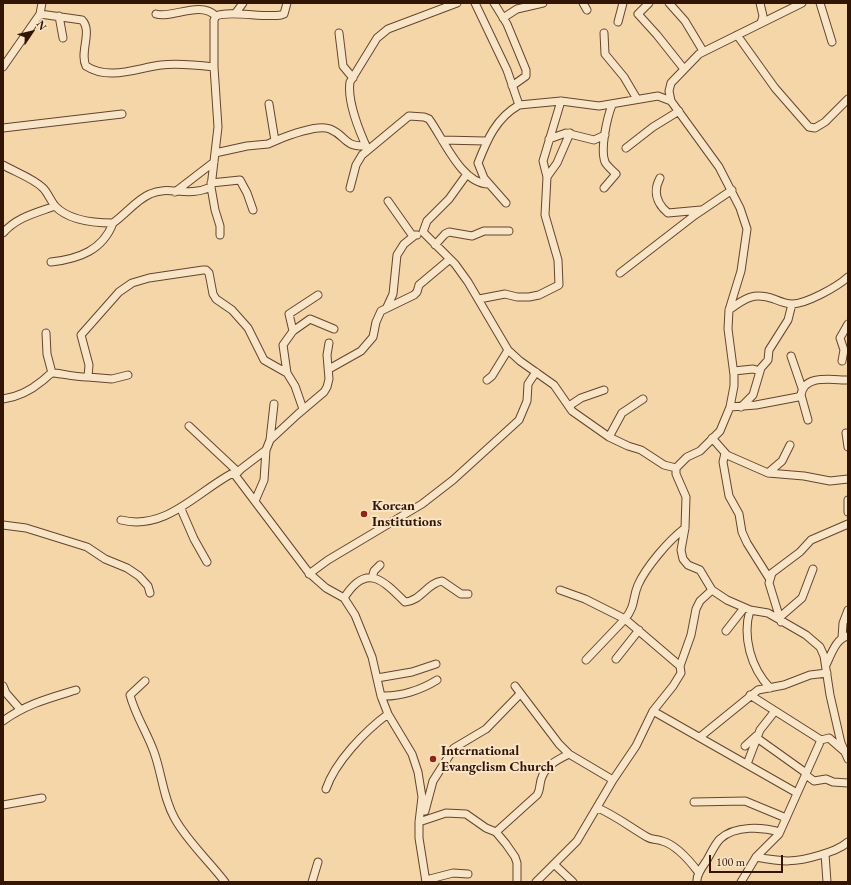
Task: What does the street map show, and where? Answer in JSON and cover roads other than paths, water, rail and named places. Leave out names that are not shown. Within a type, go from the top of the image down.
[{"type":"street","points":[[3,67],[40,14],[42,3]]},
{"type":"street","points":[[235,14],[243,3]]},
{"type":"street","points":[[156,14],[165,15],[186,10],[214,11],[252,16],[281,15],[284,14],[287,3]]},
{"type":"street","points":[[367,148],[350,96],[349,88],[353,78],[377,38],[388,29],[456,3]]},
{"type":"street","points":[[475,3],[508,70],[519,105]]},
{"type":"street","points":[[494,3],[504,18],[526,70],[526,76],[512,86]]},
{"type":"street","points":[[504,18],[520,8],[530,7],[542,3]]},
{"type":"street","points":[[582,3],[587,10]]},
{"type":"street","points":[[618,22],[623,3]]},
{"type":"street","points":[[649,3],[638,14],[684,69]]},
{"type":"street","points":[[669,3],[685,21],[703,52]]},
{"type":"street","points":[[760,3],[763,16],[761,23]]},
{"type":"street","points":[[802,3],[703,52],[671,83],[669,91],[671,101],[719,167],[740,208],[746,229],[741,271],[729,310],[728,329],[734,371],[734,386],[730,407],[720,430],[700,451],[687,458],[676,468],[676,474],[686,497],[685,528],[681,550],[683,559],[688,565],[700,570],[712,590],[727,600],[747,609],[768,613],[814,640],[822,651],[844,752]]},
{"type":"street","points":[[820,3],[832,42]]},
{"type":"street","points":[[214,11],[214,66],[218,116],[211,185],[215,210],[220,226],[220,235]]},
{"type":"street","points":[[40,14],[80,19],[84,21],[86,26],[84,61],[88,67],[101,72],[117,73],[163,65],[214,66]]},
{"type":"street","points":[[59,16],[62,38]]},
{"type":"street","points":[[339,33],[343,66],[353,78]]},
{"type":"street","points":[[604,33],[605,54],[624,77],[637,99]]},
{"type":"street","points":[[737,35],[775,88],[808,127],[815,128],[825,122],[848,99]]},
{"type":"street","points":[[506,203],[489,184],[480,171],[478,163],[486,141],[496,124],[512,109],[519,105],[561,101],[599,106],[612,105],[658,96],[671,101]]},
{"type":"street","points":[[479,299],[505,294],[518,298],[534,296],[559,286],[558,260],[544,208],[547,177],[543,156],[561,101]]},
{"type":"street","points":[[269,104],[275,141]]},
{"type":"street","points":[[604,188],[616,174],[605,162],[605,136],[612,105]]},
{"type":"street","points":[[626,148],[653,127],[679,111]]},
{"type":"street","points":[[3,128],[122,114]]},
{"type":"street","points":[[350,188],[358,160],[367,148],[409,116],[424,117],[429,119],[454,158],[467,174],[476,182],[489,184]]},
{"type":"street","points":[[215,153],[247,146],[268,144],[322,128],[334,131],[349,144],[367,148]]},
{"type":"street","points":[[549,139],[558,134],[570,134],[594,140],[605,136]]},
{"type":"street","points":[[547,177],[557,163],[570,134]]},
{"type":"street","points":[[442,140],[486,141]]},
{"type":"street","points":[[175,192],[214,162]]},
{"type":"street","points":[[3,165],[43,187],[55,206],[78,219],[113,223]]},
{"type":"street","points":[[387,307],[393,294],[397,255],[404,244],[414,236],[423,232],[426,222],[452,195],[467,174]]},
{"type":"street","points":[[660,178],[656,188],[656,197],[668,213],[701,210]]},
{"type":"street","points":[[51,262],[70,259],[88,253],[105,239],[113,223],[140,200],[151,194],[165,191],[197,192],[211,185],[240,180],[247,193],[253,210]]},
{"type":"street","points":[[620,273],[701,210],[732,190]]},
{"type":"street","points":[[388,201],[414,236]]},
{"type":"street","points":[[3,233],[10,226],[27,215],[41,212],[55,206]]},
{"type":"street","points":[[435,245],[445,234],[449,232],[472,236],[484,231],[509,231]]},
{"type":"street","points":[[423,232],[450,259],[468,282],[508,350],[559,390],[568,406],[577,415],[609,437],[641,450],[664,465],[676,468]]},
{"type":"street","points":[[329,369],[361,351],[372,337],[381,311],[414,295],[417,292],[419,285],[423,281],[450,259]]},
{"type":"street","points":[[88,377],[90,375],[89,365],[81,335],[119,292],[139,280],[198,270],[208,271],[213,294],[216,299],[232,310],[248,328],[264,360],[287,373]]},
{"type":"street","points":[[729,310],[744,299],[763,295],[792,304],[816,297],[846,281]]},
{"type":"street","points":[[293,331],[289,314],[318,295]]},
{"type":"street","points":[[741,407],[753,396],[760,370],[768,360],[771,346],[788,320],[792,304]]},
{"type":"street","points":[[303,409],[287,373],[283,345],[293,331],[310,319],[334,329]]},
{"type":"street","points":[[842,361],[844,350],[840,338],[848,324]]},
{"type":"street","points":[[46,333],[47,354],[52,373]]},
{"type":"street","points":[[270,440],[303,409],[324,392],[329,379],[327,355],[329,343]]},
{"type":"street","points":[[487,380],[492,376],[508,350]]},
{"type":"street","points":[[791,356],[802,391],[808,420]]},
{"type":"street","points":[[734,371],[753,369],[760,370]]},
{"type":"street","points":[[309,574],[328,560],[422,504],[453,480],[519,420],[527,401],[528,384],[536,372]]},
{"type":"street","points":[[3,399],[13,398],[26,392],[52,373],[74,377],[112,379],[128,375]]},
{"type":"street","points":[[730,407],[741,407],[794,398],[802,391],[806,384],[819,380],[848,380]]},
{"type":"street","points":[[568,406],[581,398],[604,390]]},
{"type":"street","points":[[609,437],[622,413],[643,399]]},
{"type":"street","points":[[255,501],[264,480],[266,450],[270,440],[274,404]]},
{"type":"street","points":[[189,426],[237,473],[255,501],[309,574],[326,588],[344,598],[355,615],[368,645],[375,666],[381,696],[388,714],[412,754],[418,772],[422,797],[420,850],[426,881],[453,873],[468,874]]},
{"type":"street","points":[[846,433],[848,447]]},
{"type":"street","points":[[712,438],[725,453],[768,474],[804,476],[830,481],[848,479]]},
{"type":"street","points":[[768,474],[782,461],[790,445]]},
{"type":"street","points":[[121,520],[127,522],[154,519],[172,514],[220,480],[231,474],[237,473],[266,450]]},
{"type":"street","points":[[725,453],[723,462],[729,496],[739,514],[742,532],[747,543],[769,578],[770,587],[780,619]]},
{"type":"street","points":[[848,500],[848,512]]},
{"type":"street","points":[[181,509],[194,539],[207,562]]},
{"type":"street","points":[[769,578],[772,573],[800,552],[811,540],[848,524]]},
{"type":"street","points":[[3,525],[26,528],[87,547],[105,559],[127,568],[139,576],[148,586],[150,593]]},
{"type":"street","points":[[586,660],[625,619],[634,605],[639,584],[669,543],[685,528]]},
{"type":"street","points":[[372,578],[376,567],[380,565]]},
{"type":"street","points":[[780,619],[802,598],[813,569]]},
{"type":"street","points":[[344,598],[350,589],[362,579],[372,578],[388,584],[405,602],[415,600],[435,582],[442,581],[460,594],[468,594]]},
{"type":"street","points":[[560,590],[585,599],[625,619],[680,666]]},
{"type":"street","points":[[536,882],[555,865],[577,841],[598,808],[613,780],[636,746],[653,711],[673,686],[681,673],[680,666],[691,635],[696,609],[700,601],[712,590]]},
{"type":"street","points":[[726,631],[747,609]]},
{"type":"street","points":[[747,609],[752,660],[757,671],[770,688]]},
{"type":"street","points":[[700,737],[750,695],[761,689],[784,686],[810,674],[826,669],[845,637],[843,623],[848,610]]},
{"type":"street","points":[[616,659],[639,630]]},
{"type":"street","points":[[377,678],[412,672],[436,664]]},
{"type":"street","points":[[381,696],[390,697],[419,690],[437,680]]},
{"type":"street","points":[[145,681],[130,695],[154,752],[163,788],[175,819],[188,838],[225,882]]},
{"type":"street","points":[[3,686],[6,693],[20,709]]},
{"type":"street","points":[[515,686],[559,744],[569,754],[613,780]]},
{"type":"street","points":[[3,720],[32,703],[76,690]]},
{"type":"street","points":[[420,821],[433,781],[451,751],[466,739],[480,734],[520,694]]},
{"type":"street","points":[[750,695],[821,740],[829,738],[844,752],[848,759]]},
{"type":"street","points":[[653,711],[796,793]]},
{"type":"street","points":[[747,764],[758,736],[775,711]]},
{"type":"street","points":[[326,789],[335,770],[359,740],[367,731],[388,714]]},
{"type":"street","points":[[745,746],[758,736]]},
{"type":"street","points":[[758,736],[814,780],[826,779],[834,782],[848,783]]},
{"type":"street","points":[[741,882],[756,857],[774,841],[780,832],[796,793],[821,740]]},
{"type":"street","points":[[496,832],[537,795],[540,791],[541,777],[546,770],[569,754]]},
{"type":"street","points":[[3,805],[42,798]]},
{"type":"street","points":[[694,802],[745,801],[786,818]]},
{"type":"street","points":[[598,808],[625,822],[652,840],[662,841],[671,845],[700,873]]},
{"type":"street","points":[[420,821],[439,814],[455,812],[466,814],[486,828],[496,832],[515,857],[517,863],[517,882]]},
{"type":"street","points":[[696,882],[719,840],[726,835],[741,830],[757,828],[780,832]]},
{"type":"street","points":[[756,857],[779,861],[798,862],[825,854],[840,848],[848,842]]},
{"type":"street","points":[[825,854],[827,882]]},
{"type":"street","points":[[312,882],[318,862]]},
{"type":"street","points":[[555,865],[573,882]]},
{"type":"place","name":"Korean Institutions","points":[[364,514]]},
{"type":"place","name":"International Evangelism Church","points":[[433,759]]}]
